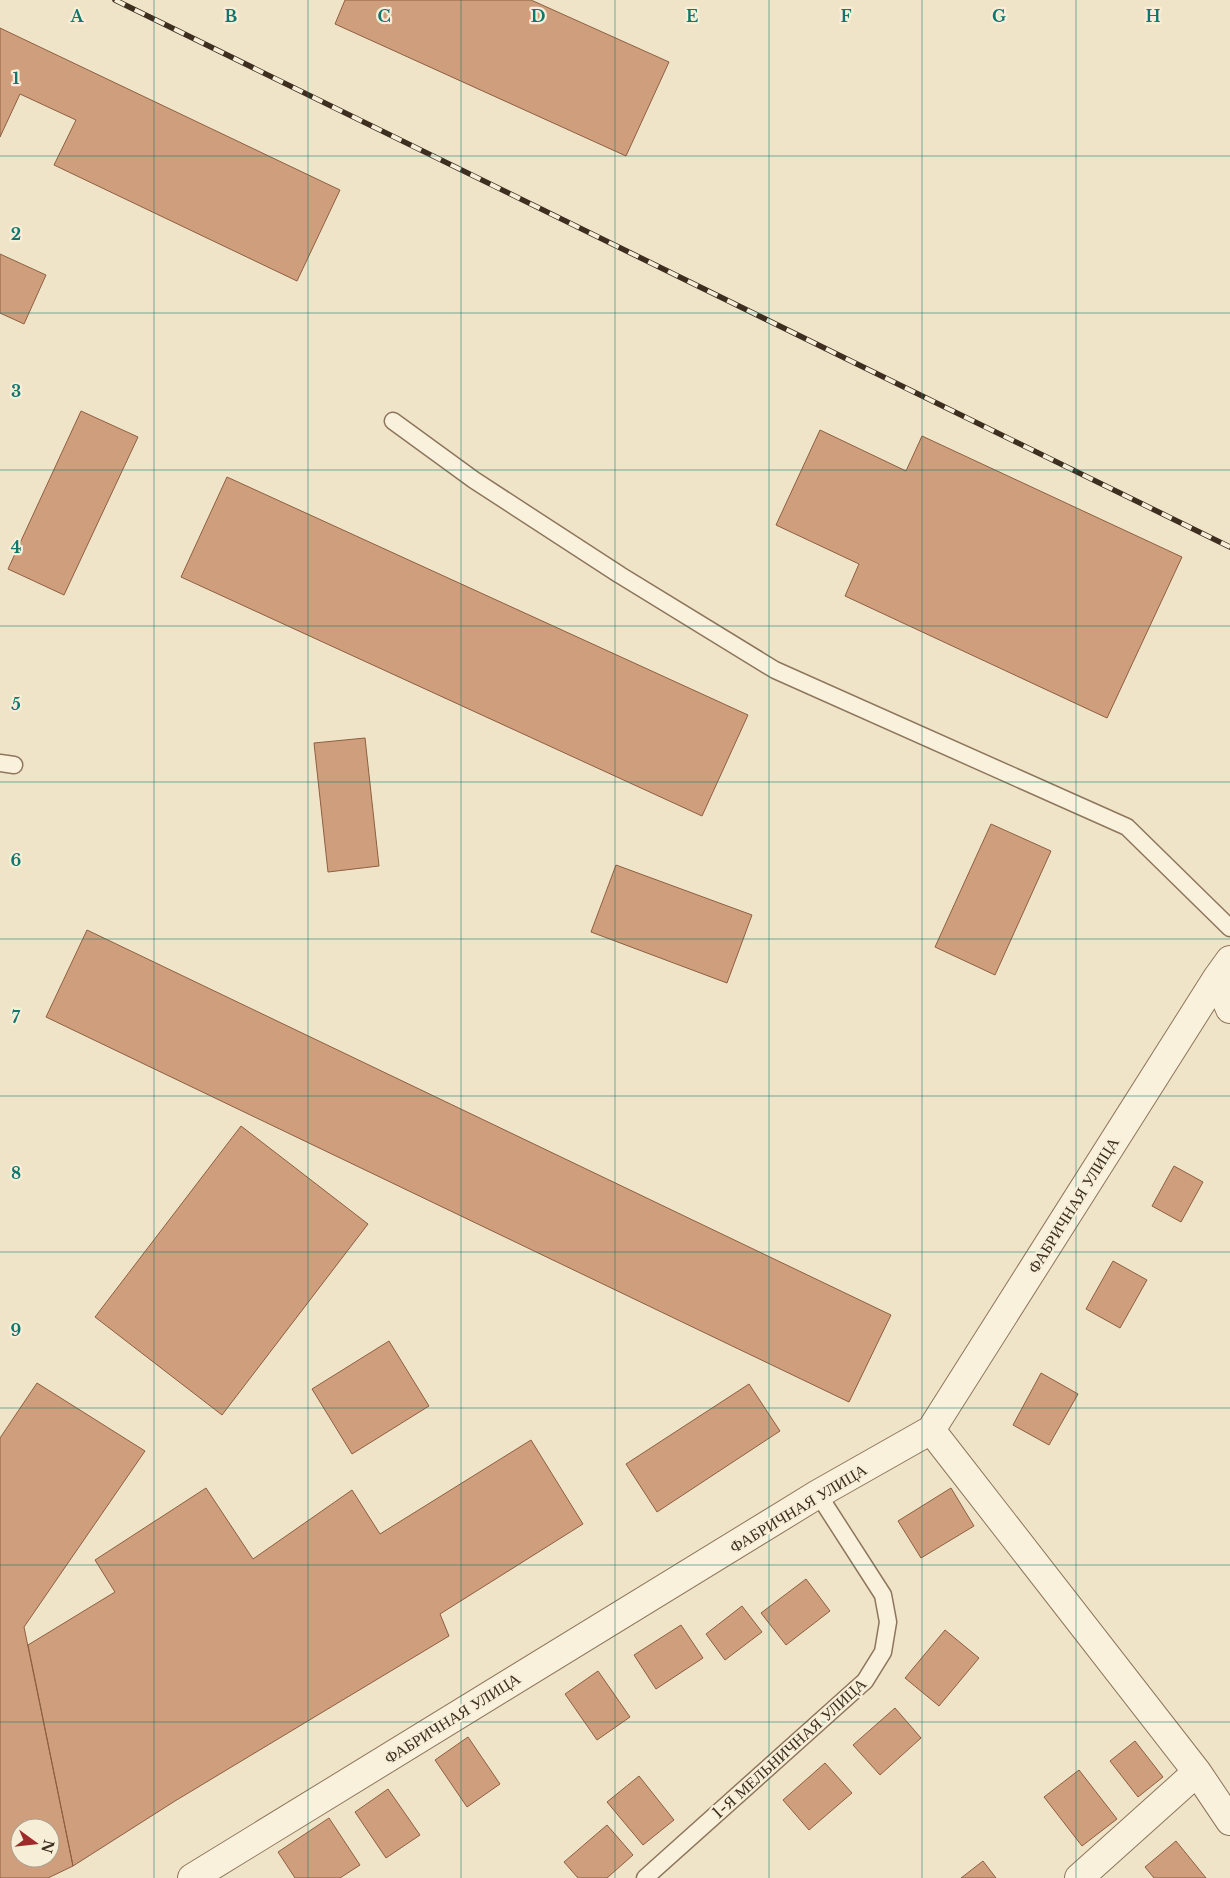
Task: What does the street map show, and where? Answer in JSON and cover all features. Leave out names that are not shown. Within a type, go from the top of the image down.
[{"type":"street","points":[[1223,969],[1230,1009]]},
{"type":"street","name":"ФАБРИЧНАЯ УЛИЦА","points":[[192,1878],[818,1494],[931,1430],[1223,969]]},
{"type":"street","points":[[931,1430],[1197,1772],[1230,1821]]},
{"type":"street","points":[[1079,1878],[1197,1772]]},
{"type":"lane","points":[[392,421],[515,506],[620,575],[775,670],[1127,827],[1230,928]]},
{"type":"lane","name":"1-Я МЕЛЬНИЧНАЯ УЛИЦА","points":[[645,1878],[866,1681],[883,1652],[888,1622],[883,1595],[818,1494]]},
{"type":"building","points":[[345,0],[531,0],[669,62],[626,156],[335,24]]},
{"type":"building","points":[[0,28],[340,190],[297,281],[54,165],[76,120],[20,94],[0,137]]},
{"type":"building","points":[[0,254],[46,275],[24,324],[0,313]]},
{"type":"building","points":[[81,411],[138,437],[64,595],[8,569]]},
{"type":"building","points":[[820,430],[906,471],[922,436],[1182,557],[1107,718],[845,596],[859,564],[776,525]]},
{"type":"building","points":[[227,477],[748,715],[702,816],[181,577]]},
{"type":"building","points":[[365,738],[379,866],[328,872],[314,743]]},
{"type":"building","points":[[991,824],[1051,851],[995,975],[935,947]]},
{"type":"building","points":[[616,865],[752,915],[727,983],[591,932]]},
{"type":"building","points":[[87,930],[891,1315],[849,1402],[46,1017]]},
{"type":"building","points":[[241,1126],[368,1224],[222,1415],[95,1317]]},
{"type":"building","points":[[1174,1166],[1203,1182],[1181,1222],[1152,1206]]},
{"type":"building","points":[[1113,1261],[1147,1280],[1120,1328],[1086,1309]]},
{"type":"building","points":[[389,1341],[429,1406],[352,1454],[312,1389]]},
{"type":"building","points":[[1041,1373],[1078,1394],[1049,1445],[1013,1425]]},
{"type":"building","points":[[37,1383],[145,1451],[24,1627],[73,1866],[48,1878],[0,1878],[0,1438]]},
{"type":"building","points":[[749,1384],[780,1431],[657,1512],[626,1464]]},
{"type":"building","points":[[531,1440],[583,1524],[440,1614],[449,1636],[175,1801],[73,1866],[28,1645],[115,1592],[95,1560],[206,1488],[253,1559],[352,1490],[380,1534]]},
{"type":"building","points":[[951,1488],[974,1526],[921,1558],[898,1521]]},
{"type":"building","points":[[806,1579],[830,1611],[786,1645],[761,1613]]},
{"type":"building","points":[[742,1606],[762,1632],[725,1660],[706,1634]]},
{"type":"building","points":[[681,1625],[703,1658],[656,1689],[634,1655]]},
{"type":"building","points":[[945,1630],[979,1658],[939,1706],[905,1678]]},
{"type":"building","points":[[598,1671],[630,1717],[597,1740],[565,1694]]},
{"type":"building","points":[[895,1708],[921,1738],[880,1775],[853,1745]]},
{"type":"building","points":[[468,1737],[500,1784],[467,1807],[435,1760]]},
{"type":"building","points":[[1135,1741],[1163,1777],[1138,1797],[1110,1761]]},
{"type":"building","points":[[825,1763],[852,1793],[809,1830],[783,1800]]},
{"type":"building","points":[[1079,1770],[1117,1819],[1082,1846],[1044,1797]]},
{"type":"building","points":[[639,1776],[674,1820],[643,1845],[607,1802]]},
{"type":"building","points":[[388,1789],[420,1835],[386,1858],[355,1812]]},
{"type":"building","points":[[329,1818],[360,1865],[340,1878],[295,1878],[278,1852]]},
{"type":"building","points":[[607,1825],[633,1855],[607,1878],[578,1878],[564,1862]]},
{"type":"building","points":[[1176,1841],[1206,1878],[1154,1878],[1145,1867]]},
{"type":"building","points":[[983,1861],[996,1878],[961,1878]]},
{"type":"railway","points":[[115,0],[1230,547]]}]
